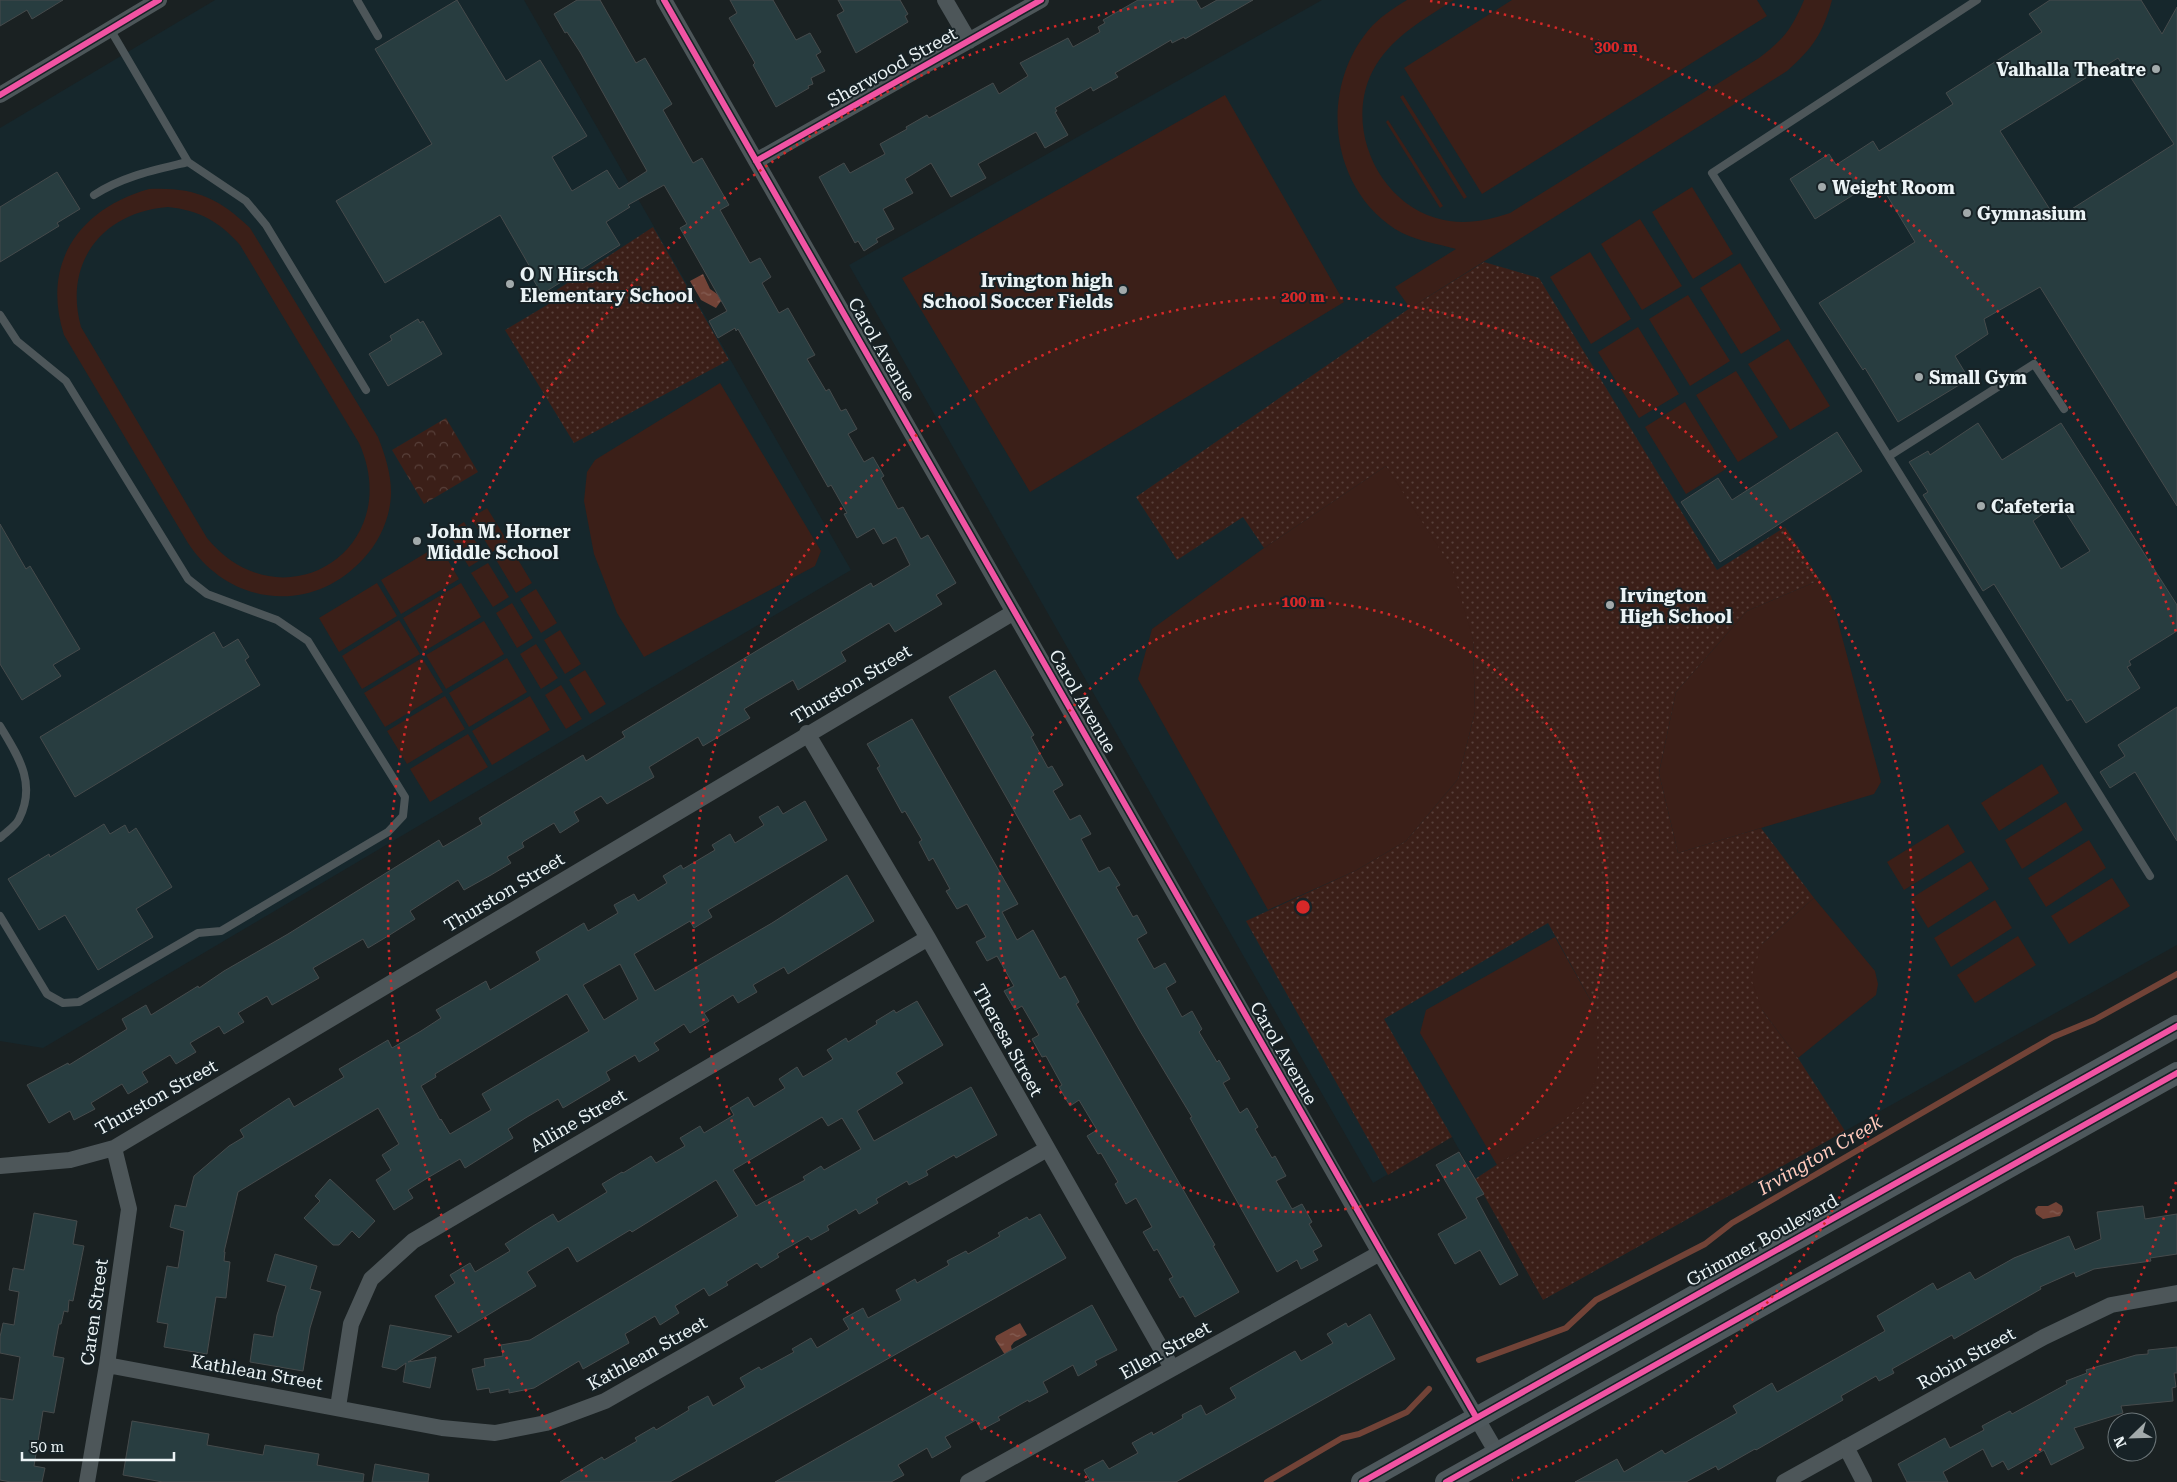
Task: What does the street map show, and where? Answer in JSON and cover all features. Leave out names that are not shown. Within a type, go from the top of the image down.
[{"type":"main road","name":"Grimmer Boulevard","points":[[1362,1482],[2177,1026]]},
{"type":"main road","points":[[1446,1482],[2177,1073]]},
{"type":"street","points":[[0,95],[159,0]]},
{"type":"street","name":"Carol Avenue","points":[[664,0],[1380,1253],[1497,1453]]},
{"type":"street","points":[[945,0],[969,41]]},
{"type":"street","name":"Sherwood Street","points":[[756,160],[1041,0]]},
{"type":"street","name":"Thurston Street","points":[[0,1166],[70,1160],[114,1148],[807,733],[1014,612]]},
{"type":"street","name":"Theresa Street","points":[[807,733],[928,938],[1172,1368]]},
{"type":"street","name":"Alline Street","points":[[338,1407],[351,1324],[367,1288],[372,1279],[413,1241],[928,938]]},
{"type":"street","name":"Caren Street","points":[[86,1482],[107,1365],[129,1208],[114,1148]]},
{"type":"street","name":"Kathlean Street","points":[[107,1365],[442,1428],[495,1433],[546,1423],[605,1402],[1047,1149]]},
{"type":"street","name":"Ellen Street","points":[[968,1482],[1380,1253]]},
{"type":"street","name":"Robin Street","points":[[1784,1482],[2044,1336],[2112,1306],[2177,1293]]},
{"type":"street","points":[[1846,1447],[1864,1482]]},
{"type":"lane","points":[[357,0],[378,36]]},
{"type":"lane","points":[[1977,0],[1712,172],[2150,876]]},
{"type":"lane","points":[[110,29],[188,162],[246,201],[266,225],[366,390]]},
{"type":"lane","points":[[94,195],[111,184],[135,175],[188,162]]},
{"type":"lane","points":[[0,315],[16,341],[66,381],[188,579],[207,594],[277,620],[308,641],[405,797],[403,816],[388,832],[222,931],[198,933],[79,1002],[63,1003],[47,994],[0,916]]},
{"type":"lane","points":[[1889,456],[2034,364],[2064,410]]},
{"type":"lane","points":[[0,726],[22,762],[28,790],[19,820],[0,838]]},
{"type":"shaded area","name":"John M. Horner Middle School","points":[[215,0],[524,0],[851,570],[43,1048],[0,1041],[0,128]]},
{"type":"shaded area","name":"Irvington High School","points":[[1322,0],[2177,0],[2177,945],[1543,1300],[1452,1137],[1373,1183],[849,265]]},
{"type":"green space","points":[[1407,0],[1454,0],[1401,36],[1376,65],[1366,87],[1362,110],[1364,133],[1370,155],[1381,176],[1396,194],[1415,209],[1445,220],[1474,222],[1510,213],[1759,58],[1786,33],[1804,0],[1832,0],[1825,22],[1816,39],[1804,55],[1787,71],[1410,308],[1395,287],[1456,249],[1402,233],[1372,210],[1355,187],[1344,160],[1338,132],[1338,103],[1344,75],[1356,49],[1377,21]]},
{"type":"green space","points":[[1512,0],[1757,0],[1767,16],[1482,194],[1404,68]]},
{"type":"green space","name":"Irvington high School Soccer Fields","points":[[1225,95],[1344,302],[1030,492],[902,278]]},
{"type":"green space","points":[[1403,95],[1467,197],[1464,199],[1400,97]]},
{"type":"green space","points":[[1388,120],[1443,206],[1440,208],[1386,122]]},
{"type":"green space","points":[[1692,187],[1733,254],[1693,279],[1652,212]]},
{"type":"green space","points":[[149,189],[192,192],[216,202],[250,228],[378,437],[387,464],[391,485],[387,519],[380,536],[370,551],[343,577],[320,589],[296,595],[272,596],[248,591],[225,580],[205,564],[188,543],[64,335],[58,309],[58,285],[62,262],[72,242],[85,225],[103,210],[124,198]],"holes":[[[168,207],[208,218],[225,230],[240,245],[359,443],[369,481],[366,516],[352,544],[329,564],[300,576],[269,576],[237,564],[207,538],[81,327],[77,303],[78,282],[83,262],[93,244],[107,230],[124,219],[145,211]]]},
{"type":"green space","points":[[1640,219],[1682,286],[1642,310],[1601,244]]},
{"type":"green space","points":[[653,227],[729,360],[574,443],[505,330],[552,302],[549,295]]},
{"type":"green space","points":[[1590,252],[1631,319],[1591,344],[1550,277]]},
{"type":"green space","points":[[1484,262],[1539,278],[1717,570],[1785,527],[1820,580],[1747,611],[1676,692],[1659,773],[1678,853],[1761,828],[1814,898],[1762,944],[1762,1010],[1798,1058],[1845,1131],[1543,1300],[1475,1179],[1561,1123],[1597,1012],[1548,923],[1384,1019],[1452,1137],[1388,1175],[1246,921],[1355,871],[1406,841],[1458,779],[1475,712],[1473,639],[1386,466],[1264,548],[1243,517],[1177,560],[1136,497],[1410,308]]},
{"type":"green space","points":[[1740,263],[1781,330],[1741,354],[1700,288]]},
{"type":"green space","points":[[1688,295],[1730,361],[1690,386],[1649,319]]},
{"type":"green space","points":[[1638,327],[1679,394],[1639,418],[1598,352]]},
{"type":"green space","points":[[1788,339],[1830,406],[1790,430],[1748,364]]},
{"type":"green space","points":[[1736,371],[1778,437],[1738,462],[1696,395]]},
{"type":"green space","points":[[720,383],[821,551],[815,566],[644,657],[617,613],[594,554],[584,501],[587,472],[595,460]]},
{"type":"green space","points":[[1685,402],[1726,469],[1686,494],[1645,427]]},
{"type":"green space","points":[[446,418],[478,472],[424,504],[392,450]]},
{"type":"green space","points":[[1386,466],[1452,568],[1473,639],[1475,712],[1458,779],[1406,841],[1355,871],[1268,910],[1138,679],[1152,629],[1264,548]]},
{"type":"green space","points":[[487,508],[508,542],[492,552],[471,518]]},
{"type":"green space","points":[[464,522],[485,557],[469,567],[448,532]]},
{"type":"green space","points":[[439,545],[459,579],[401,614],[381,580]]},
{"type":"green space","points":[[511,548],[532,583],[516,593],[495,558]]},
{"type":"green space","points":[[488,563],[509,597],[493,607],[471,573]]},
{"type":"green space","points":[[1820,580],[1831,596],[1881,782],[1874,794],[1678,853],[1659,773],[1676,692],[1747,611]]},
{"type":"green space","points":[[377,583],[397,616],[339,652],[319,618]]},
{"type":"green space","points":[[461,583],[481,617],[423,652],[403,618]]},
{"type":"green space","points":[[536,589],[557,623],[541,633],[520,599]]},
{"type":"green space","points":[[512,603],[533,638],[517,648],[496,613]]},
{"type":"green space","points":[[399,620],[420,654],[362,689],[342,656]]},
{"type":"green space","points":[[484,621],[504,654],[446,689],[426,655]]},
{"type":"green space","points":[[560,630],[581,664],[565,674],[544,640]]},
{"type":"green space","points":[[536,644],[558,678],[541,689],[520,654]]},
{"type":"green space","points":[[422,658],[443,692],[385,727],[364,693]]},
{"type":"green space","points":[[507,658],[527,692],[469,727],[449,693]]},
{"type":"green space","points":[[585,670],[606,704],[590,714],[569,680]]},
{"type":"green space","points":[[561,685],[582,719],[566,729],[545,695]]},
{"type":"green space","points":[[445,696],[465,729],[407,764],[387,731]]},
{"type":"green space","points":[[530,696],[550,730],[492,765],[472,731]]},
{"type":"green space","points":[[468,734],[488,767],[430,802],[410,769]]},
{"type":"green space","points":[[2042,764],[2059,793],[1999,831],[1981,803]]},
{"type":"green space","points":[[2066,802],[2083,830],[2022,869],[2005,840]]},
{"type":"green space","points":[[1948,824],[1965,852],[1904,890],[1887,862]]},
{"type":"green space","points":[[2089,840],[2106,868],[2046,907],[2028,878]]},
{"type":"green space","points":[[1971,861],[1989,889],[1928,928],[1910,899]]},
{"type":"green space","points":[[2112,878],[2130,906],[2069,944],[2051,916]]},
{"type":"green space","points":[[1814,898],[1875,971],[1878,984],[1876,995],[1798,1058],[1762,1010],[1751,978],[1762,944]]},
{"type":"green space","points":[[1995,900],[2012,928],[1951,967],[1934,938]]},
{"type":"green space","points":[[2018,936],[2036,965],[1975,1003],[1957,975]]},
{"type":"green space","points":[[1555,937],[1597,1012],[1598,1075],[1583,1103],[1561,1123],[1497,1165],[1420,1033],[1426,1010]]},
{"type":"water","points":[[703,274],[710,289],[723,298],[716,308],[701,300],[690,281]]},
{"type":"water","points":[[2056,1202],[2062,1206],[2063,1211],[2060,1216],[2043,1219],[2036,1214],[2035,1209],[2038,1206],[2048,1206]]},
{"type":"water","points":[[1020,1323],[1027,1335],[1014,1342],[1011,1346],[1012,1351],[1005,1355],[995,1339],[996,1336]]},
{"type":"building","points":[[0,0],[63,0],[32,19],[27,10],[0,26]]},
{"type":"building","points":[[457,0],[506,81],[540,60],[587,136],[552,157],[572,191],[607,170],[619,189],[647,171],[580,52],[567,32],[565,33],[554,14],[577,0],[600,0],[636,63],[645,58],[672,104],[663,110],[693,163],[702,158],[729,205],[720,210],[750,263],[760,258],[771,277],[762,283],[779,313],[788,308],[815,355],[807,359],[826,391],[829,389],[841,411],[846,409],[857,429],[848,434],[864,462],[873,457],[884,476],[881,478],[898,509],[903,507],[921,539],[928,535],[956,583],[936,595],[942,604],[895,632],[889,623],[841,652],[846,661],[798,690],[793,680],[744,709],[750,718],[703,746],[698,737],[649,767],[654,777],[607,804],[601,796],[574,812],[579,821],[560,833],[554,823],[524,841],[522,843],[524,847],[507,857],[511,863],[464,890],[458,880],[410,911],[415,919],[388,936],[368,948],[363,939],[313,968],[319,978],[272,1005],[267,996],[238,1013],[244,1022],[224,1034],[219,1026],[190,1043],[196,1052],[176,1064],[170,1055],[142,1072],[148,1082],[128,1094],[122,1084],[91,1103],[95,1109],[74,1120],[70,1111],[49,1123],[27,1085],[68,1063],[69,1065],[127,1029],[122,1019],[146,1005],[151,1015],[198,986],[199,988],[439,840],[443,847],[482,824],[479,818],[583,755],[586,761],[625,737],[622,732],[798,626],[871,583],[873,587],[910,565],[896,537],[883,544],[874,528],[857,538],[844,514],[847,513],[831,485],[828,487],[738,329],[736,331],[735,328],[718,338],[709,321],[727,311],[680,228],[687,224],[664,185],[628,205],[630,207],[606,222],[620,245],[542,294],[531,276],[534,274],[500,215],[385,283],[336,201],[432,144],[375,49]]},
{"type":"building","points":[[730,0],[773,0],[796,40],[810,33],[821,52],[816,55],[825,71],[811,78],[813,84],[808,86],[809,88],[776,107],[753,65],[755,63],[729,18],[737,13]]},
{"type":"building","points":[[838,0],[900,0],[908,14],[905,16],[908,22],[856,53],[837,15],[844,11]]},
{"type":"building","points":[[1138,0],[1196,0],[1201,9],[1217,0],[1253,0],[1185,39],[1184,37],[1172,43],[1171,40],[1115,73],[1118,77],[1093,91],[1091,87],[1055,108],[1057,111],[1055,112],[1068,135],[1045,148],[1036,132],[978,164],[986,178],[951,197],[931,163],[905,179],[913,193],[883,209],[894,229],[876,239],[878,242],[864,251],[858,241],[855,243],[819,177],[844,163],[850,173],[885,154],[880,144],[907,129],[906,127],[927,115],[929,118],[993,83],[999,94],[1028,76],[1020,63],[1068,38],[1073,47],[1100,32],[1098,27],[1105,23],[1103,20]]},
{"type":"building","points":[[2050,0],[2141,0],[2162,34],[2177,7],[2177,506],[2040,287],[1984,319],[1988,334],[1955,356],[1969,379],[1898,422],[1865,368],[1863,370],[1819,303],[1915,242],[1885,192],[1877,197],[1869,185],[1815,219],[1790,179],[1829,154],[1836,165],[1873,141],[1879,151],[1953,104],[1946,93],[2042,32],[2029,14]],"holes":[[[2118,58],[2174,144],[2056,219],[2000,131]]]},
{"type":"building","points":[[57,172],[80,209],[57,223],[59,226],[0,262],[0,207]]},
{"type":"building","points":[[418,319],[420,323],[423,321],[442,354],[388,386],[369,354],[392,340],[390,336]]},
{"type":"building","points":[[1978,423],[2002,460],[2061,423],[2177,605],[2177,631],[2129,661],[2131,665],[2127,667],[2140,688],[2086,723],[2071,699],[2067,701],[1994,584],[1983,591],[1923,495],[1928,492],[1909,462],[1928,451],[1930,455]],"holes":[[[2059,502],[2090,551],[2061,569],[2033,521]]]},
{"type":"building","points":[[1837,432],[1862,471],[1720,562],[1681,502],[1718,478],[1732,500]]},
{"type":"building","points":[[0,524],[26,569],[30,566],[80,649],[53,665],[61,676],[22,700],[0,664]]},
{"type":"building","points":[[214,632],[223,648],[238,639],[249,657],[245,660],[260,685],[75,797],[40,737]]},
{"type":"building","points":[[995,670],[1034,735],[1031,737],[1048,768],[1052,766],[1063,785],[1053,791],[1070,820],[1080,815],[1091,834],[1081,839],[1099,872],[1109,867],[1120,885],[1116,887],[1133,917],[1137,915],[1147,933],[1137,939],[1154,969],[1165,963],[1176,982],[1166,988],[1182,1017],[1192,1011],[1202,1029],[1199,1032],[1230,1079],[1223,1083],[1240,1113],[1247,1108],[1258,1127],[1255,1129],[1272,1158],[1275,1156],[1286,1176],[1276,1181],[1292,1209],[1302,1204],[1312,1222],[1309,1224],[1322,1246],[1313,1251],[1318,1260],[1301,1269],[1297,1260],[1277,1272],[1190,1118],[1192,1117],[1140,1031],[949,697]]},
{"type":"building","points":[[2177,707],[2177,841],[2135,772],[2110,788],[2100,772],[2125,756],[2118,745]]},
{"type":"building","points":[[912,719],[1018,904],[1002,912],[1017,940],[1033,930],[1060,979],[1065,976],[1079,1002],[1076,1004],[1215,1245],[1213,1246],[1239,1292],[1195,1317],[1183,1296],[1180,1298],[1169,1279],[1173,1277],[1157,1249],[1154,1251],[1143,1232],[1152,1227],[1136,1198],[1126,1204],[1115,1184],[1118,1182],[1101,1153],[1098,1154],[1087,1136],[1097,1130],[1079,1100],[1070,1106],[1059,1087],[1062,1085],[1046,1056],[1042,1057],[1032,1039],[1039,1035],[1022,1006],[1015,1010],[1004,991],[1014,986],[997,956],[987,961],[976,942],[986,937],[967,904],[957,909],[946,891],[950,889],[933,858],[929,861],[919,842],[922,840],[905,811],[902,813],[877,768],[880,766],[867,744]]},
{"type":"building","points":[[805,801],[827,840],[708,910],[712,917],[694,928],[690,921],[634,954],[655,991],[772,923],[847,875],[874,921],[788,974],[784,967],[753,985],[757,992],[738,1003],[733,995],[704,1013],[709,1021],[690,1033],[684,1024],[654,1043],[659,1050],[639,1062],[635,1055],[606,1072],[610,1080],[563,1108],[558,1099],[527,1117],[508,1129],[513,1138],[465,1168],[460,1159],[429,1177],[408,1190],[413,1198],[394,1210],[376,1180],[391,1170],[382,1155],[399,1144],[378,1108],[284,1164],[238,1192],[224,1252],[224,1261],[230,1262],[226,1298],[216,1297],[207,1354],[164,1347],[168,1324],[157,1322],[167,1266],[178,1268],[184,1231],[170,1227],[175,1205],[186,1207],[194,1176],[229,1146],[244,1137],[240,1130],[289,1098],[294,1107],[344,1077],[339,1069],[388,1040],[392,1048],[421,1031],[441,1018],[436,1010],[486,981],[490,990],[540,960],[536,952],[584,923],[588,931],[618,913],[614,905],[634,894],[638,901],[667,883],[663,876],[681,865],[683,869],[715,850],[712,845],[730,834],[735,843],[764,825],[759,817],[778,806],[783,814]],"holes":[[[620,964],[638,999],[604,1020],[583,985]],[[567,994],[589,1031],[482,1094],[491,1110],[450,1134],[421,1086],[436,1077],[435,1074]]]},
{"type":"building","points":[[104,824],[110,834],[125,825],[129,833],[136,828],[172,887],[136,909],[153,937],[98,970],[65,915],[39,930],[8,879],[49,854],[50,857]]},
{"type":"building","points":[[917,1001],[943,1045],[896,1073],[903,1083],[857,1111],[874,1141],[971,1087],[997,1135],[956,1158],[954,1155],[926,1171],[928,1175],[909,1185],[907,1181],[876,1199],[878,1203],[859,1214],[856,1209],[827,1226],[829,1230],[811,1240],[808,1236],[777,1254],[779,1257],[761,1268],[757,1263],[726,1282],[728,1285],[709,1296],[704,1288],[675,1306],[679,1313],[660,1325],[655,1316],[625,1334],[629,1343],[583,1369],[579,1361],[534,1388],[509,1393],[509,1389],[490,1393],[489,1388],[477,1390],[472,1369],[485,1366],[484,1359],[503,1356],[501,1345],[530,1340],[738,1216],[716,1180],[632,1232],[630,1230],[577,1262],[568,1247],[527,1272],[536,1286],[458,1333],[435,1296],[455,1283],[450,1275],[470,1263],[475,1272],[510,1251],[505,1244],[533,1226],[553,1214],[558,1222],[607,1192],[602,1184],[622,1172],[651,1156],[656,1163],[685,1146],[680,1138],[700,1126],[704,1133],[734,1115],[730,1108],[748,1097],[754,1107],[785,1088],[779,1079],[797,1067],[803,1077],[833,1059],[827,1050],[846,1038],[848,1042],[877,1024],[876,1021],[894,1010],[896,1013]],"holes":[[[822,1117],[828,1126],[842,1118],[861,1149],[824,1170],[821,1166],[803,1177],[805,1180],[756,1206],[733,1170]]]},
{"type":"building","points":[[1459,1152],[1484,1194],[1476,1198],[1518,1275],[1500,1285],[1480,1250],[1455,1264],[1438,1234],[1467,1218],[1436,1165]]},
{"type":"building","points":[[330,1179],[375,1221],[359,1238],[352,1231],[339,1245],[333,1245],[304,1218],[320,1201],[315,1196]]},
{"type":"building","points":[[2143,1206],[2145,1219],[2177,1214],[2177,1254],[2150,1258],[2151,1261],[2094,1269],[2076,1277],[2074,1272],[2040,1287],[2041,1289],[1954,1339],[1952,1335],[1892,1369],[1894,1373],[1879,1381],[1876,1376],[1841,1396],[1843,1400],[1718,1470],[1716,1466],[1686,1482],[1575,1482],[1617,1459],[1624,1472],[1662,1450],[1665,1454],[1737,1413],[1733,1406],[1772,1383],[1777,1392],[1885,1331],[1877,1316],[1933,1283],[1937,1290],[1970,1272],[1975,1280],[2014,1258],[2069,1236],[2075,1250],[2101,1239],[2097,1212]]},
{"type":"building","points":[[34,1213],[77,1221],[73,1244],[84,1246],[73,1301],[69,1300],[68,1312],[64,1311],[61,1324],[59,1324],[53,1356],[64,1358],[54,1413],[43,1411],[34,1466],[45,1468],[42,1482],[11,1482],[0,1480],[0,1398],[13,1400],[20,1357],[0,1353],[0,1337],[3,1323],[14,1325],[19,1292],[9,1290],[13,1268],[24,1270]]},
{"type":"building","points":[[1040,1214],[1066,1258],[670,1482],[560,1482],[602,1457],[604,1460],[637,1441],[635,1438],[654,1427],[656,1430],[689,1410],[688,1407],[708,1396],[713,1406],[745,1387],[740,1378],[759,1367],[761,1370],[794,1352],[792,1349],[811,1338],[817,1348],[849,1329],[843,1319],[863,1308],[868,1318],[901,1300],[896,1290],[915,1279],[917,1283],[949,1265],[947,1261],[966,1251],[968,1254],[1000,1236],[998,1233],[1027,1217],[1029,1220]]},
{"type":"building","points":[[275,1254],[317,1266],[310,1289],[321,1292],[310,1328],[303,1371],[250,1362],[254,1334],[273,1337],[277,1315],[286,1286],[267,1281]]},
{"type":"building","points":[[1092,1305],[1117,1350],[1095,1361],[1097,1365],[1078,1376],[1073,1365],[1043,1382],[1048,1392],[1029,1402],[1028,1400],[998,1417],[1000,1420],[981,1430],[976,1420],[945,1437],[951,1447],[932,1458],[927,1448],[898,1465],[904,1475],[891,1482],[775,1482]]},
{"type":"building","points":[[1370,1314],[1395,1359],[1176,1482],[1085,1482],[1090,1480],[1084,1470],[1103,1460],[1109,1469],[1138,1453],[1132,1443],[1152,1432],[1153,1435],[1183,1418],[1182,1415],[1201,1405],[1206,1415],[1236,1398],[1230,1388],[1295,1351],[1301,1361],[1333,1343],[1327,1334],[1346,1323],[1348,1327]]},
{"type":"building","points":[[390,1325],[452,1336],[408,1362],[436,1357],[430,1388],[403,1382],[406,1363],[396,1370],[382,1367]]},
{"type":"building","points":[[2177,1347],[2177,1373],[2174,1373],[2176,1387],[2172,1388],[2173,1401],[2121,1406],[2123,1412],[2107,1412],[2107,1418],[2074,1428],[2084,1448],[2051,1465],[2044,1450],[2008,1470],[2003,1461],[1992,1467],[1983,1449],[1943,1472],[1948,1482],[1907,1482],[1898,1464],[1945,1438],[1950,1448],[1984,1430],[1982,1426],[2010,1411],[2012,1414],[2067,1384],[2066,1381],[2087,1373],[2086,1370],[2136,1355],[2148,1354],[2148,1350]]},
{"type":"building","points":[[132,1421],[209,1434],[207,1445],[263,1455],[265,1445],[319,1454],[317,1465],[364,1474],[363,1482],[163,1482],[123,1475]]},
{"type":"building","points":[[375,1464],[429,1474],[428,1482],[372,1482]]},
{"type":"waterway","name":"Irvington Creek","points":[[1479,1360],[1566,1328],[1596,1300],[1705,1244],[1732,1223],[2053,1037],[2094,1020],[2177,974]]},
{"type":"waterway","name":"Irvington Creek","points":[[1267,1482],[1342,1438],[1359,1434],[1407,1412],[1429,1389]]},
{"type":"cycle path","points":[[0,95],[159,0]]},
{"type":"cycle path","points":[[664,0],[1476,1417]]},
{"type":"cycle path","points":[[756,161],[1041,0]]},
{"type":"cycle path","points":[[1362,1482],[2177,1026]]},
{"type":"cycle path","points":[[1446,1482],[2177,1073]]},
{"type":"place","name":"Valhalla Theatre","points":[[2156,69]]},
{"type":"place","name":"Weight Room","points":[[1822,187]]},
{"type":"place","name":"Gymnasium","points":[[1967,213]]},
{"type":"place","name":"O N Hirsch Elementary School","points":[[510,284]]},
{"type":"place","name":"Irvington high School Soccer Fields","points":[[1123,290]]},
{"type":"place","name":"Small Gym","points":[[1919,377]]},
{"type":"place","name":"Cafeteria","points":[[1981,506]]},
{"type":"place","name":"John M. Horner Middle School","points":[[417,541]]},
{"type":"place","name":"Irvington High School","points":[[1610,605]]}]
